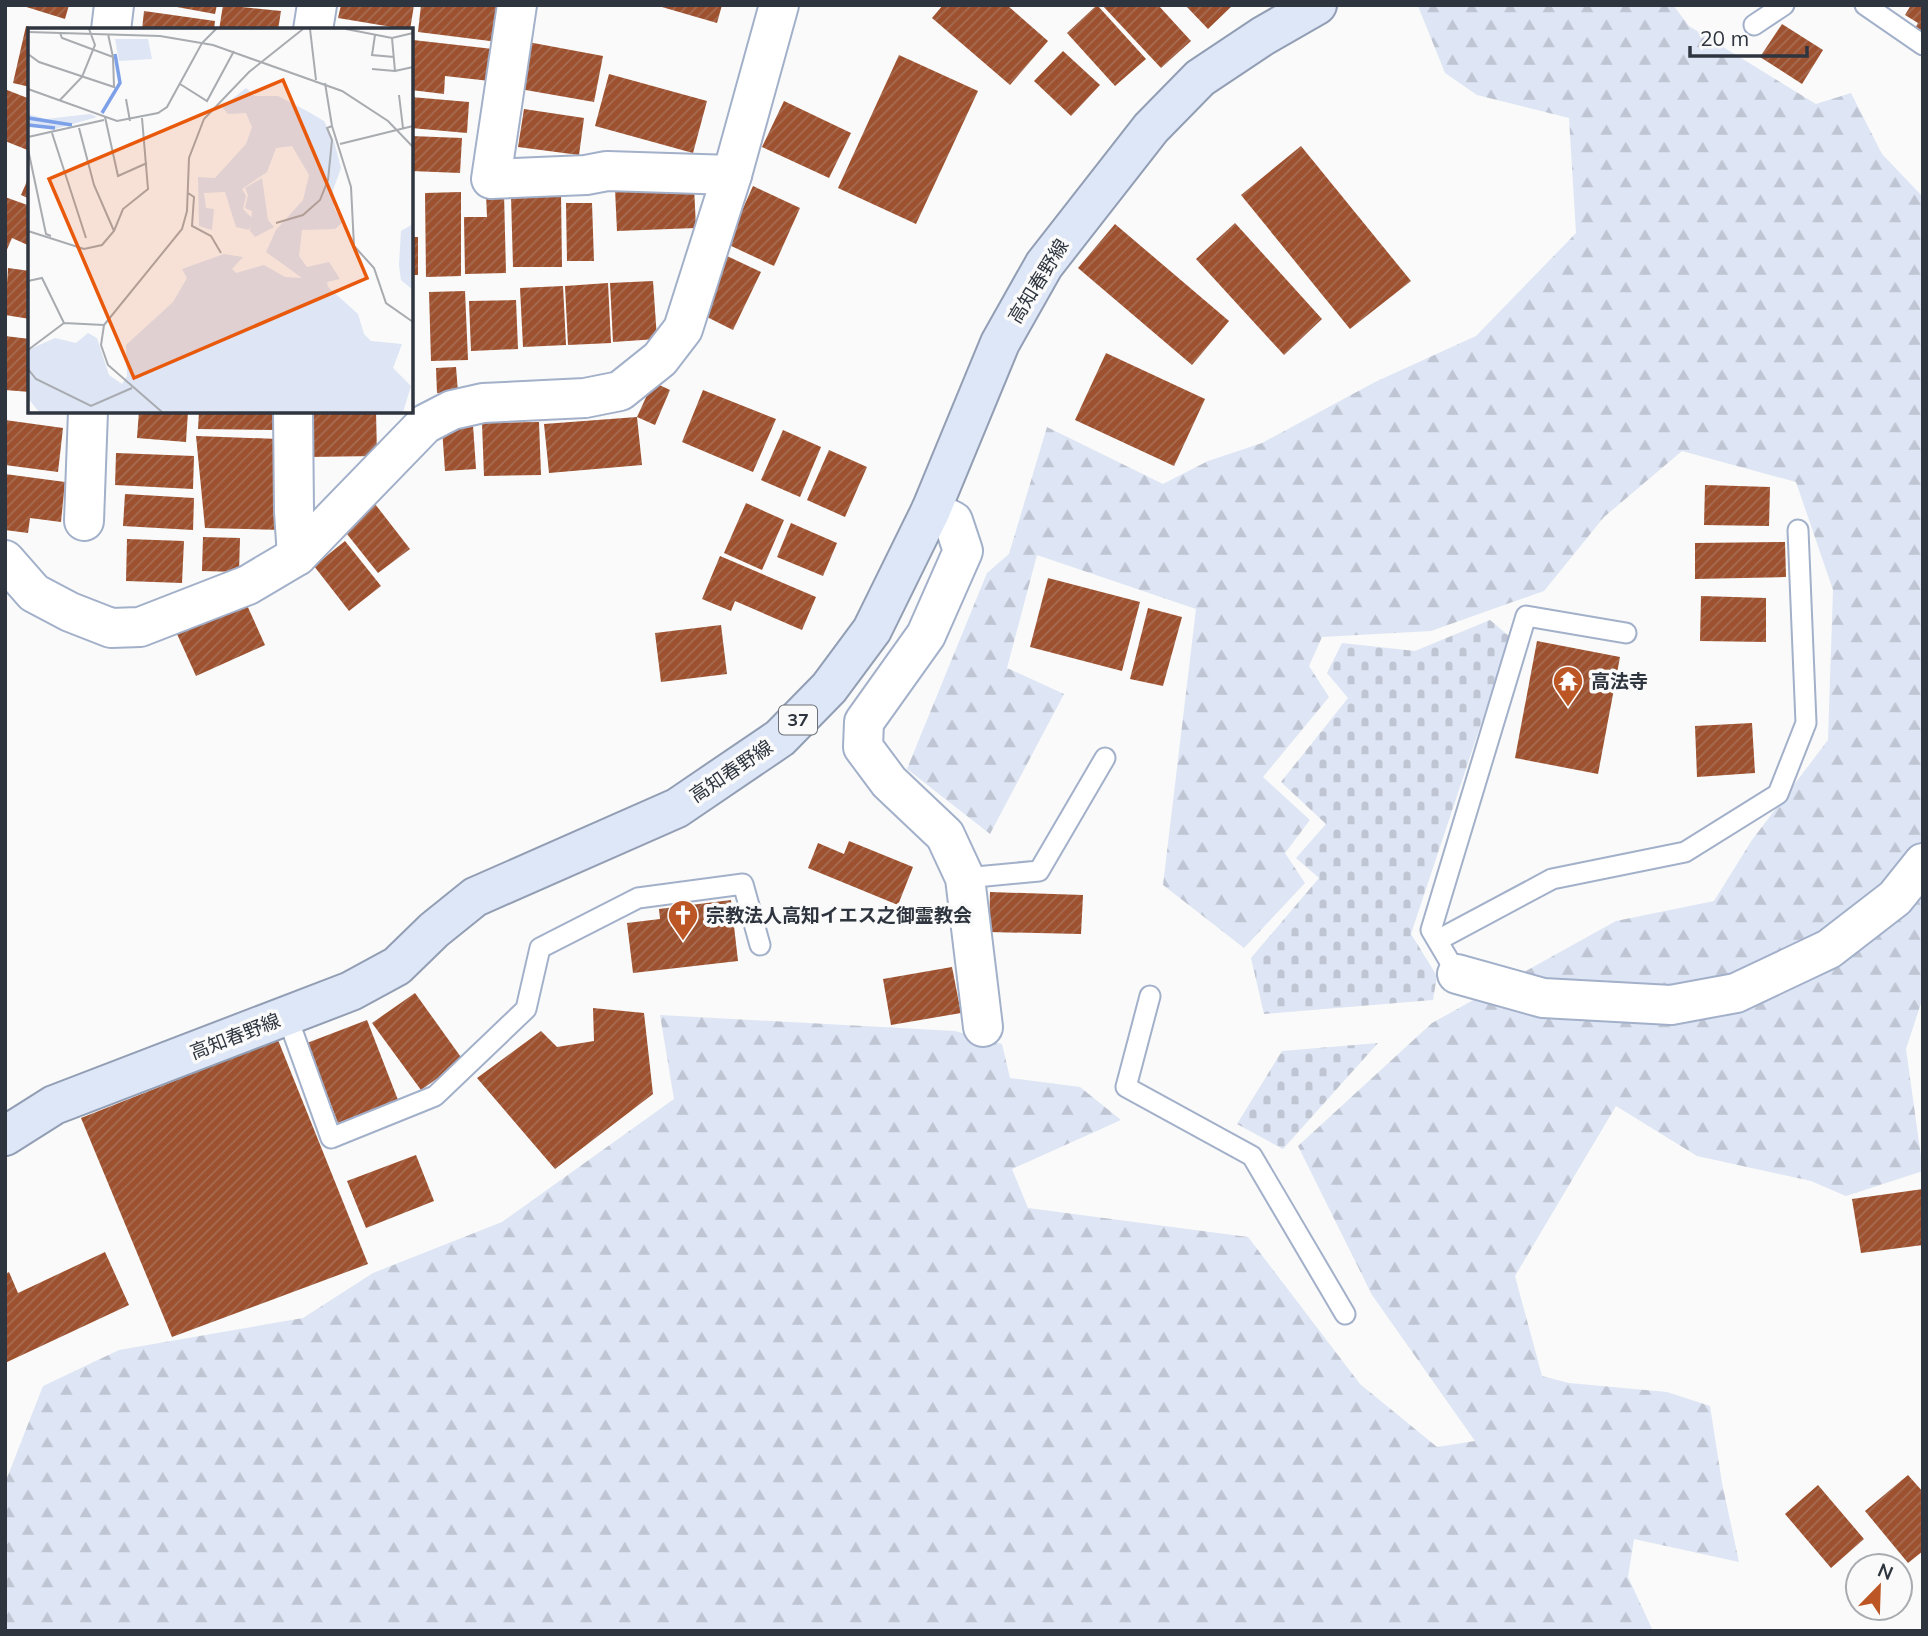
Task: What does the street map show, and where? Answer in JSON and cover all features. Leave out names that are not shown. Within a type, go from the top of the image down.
[{"type":"main road","name":"高知春野線","points":[[5,1136],[54,1105],[351,991],[397,966],[434,930],[475,897],[677,808],[780,738],[829,688],[872,630],[931,510],[1000,343],[1044,265],[1151,128],[1200,78],[1263,36],[1317,5]]},
{"type":"street","points":[[111,28],[114,5]]},
{"type":"street","points":[[313,28],[317,5]]},
{"type":"street","points":[[517,5],[491,179],[586,175],[607,171],[732,175]]},
{"type":"street","points":[[5,560],[34,593],[70,612],[111,628],[140,626],[248,585],[297,556],[425,424],[452,410],[483,403],[585,398],[620,391],[660,359],[683,329],[732,175],[779,5]]},
{"type":"street","points":[[84,521],[88,413]]},
{"type":"street","points":[[293,413],[297,556]]},
{"type":"street","points":[[931,510],[953,521],[963,551],[926,635],[864,722],[863,747],[889,782],[945,835],[965,878],[984,1027]]},
{"type":"street","points":[[1457,974],[1543,998],[1671,1005],[1736,993],[1829,949],[1895,898],[1923,863]]},
{"type":"lane","points":[[1754,25],[1784,5]]},
{"type":"lane","points":[[1865,5],[1923,45]]},
{"type":"lane","points":[[1438,940],[1552,879],[1685,852],[1778,794],[1806,723],[1798,530]]},
{"type":"lane","points":[[1457,974],[1431,930],[1526,616],[1626,633]]},
{"type":"lane","points":[[965,878],[1039,871],[1105,758]]},
{"type":"lane","points":[[287,1016],[331,1138],[435,1096],[527,1009],[540,948],[638,898],[743,884],[760,945]]},
{"type":"lane","points":[[1150,996],[1126,1087],[1252,1156],[1345,1314]]},
{"type":"green space","points":[[1673,5],[1689,26],[1816,104],[1851,93],[1882,154],[1923,197],[1923,997],[1906,1049],[1923,1171],[1846,1196],[1811,1181],[1697,1156],[1616,1106],[1515,1276],[1542,1376],[1569,1383],[1667,1392],[1710,1406],[1722,1483],[1739,1562],[1634,1539],[1628,1577],[1653,1631],[5,1631],[5,1483],[43,1386],[119,1350],[303,1318],[373,1273],[502,1222],[674,1099],[660,1015],[955,1031],[1002,1044],[1010,1078],[1080,1087],[1121,1120],[1012,1169],[1028,1208],[1248,1237],[1360,1384],[1437,1447],[1475,1441],[1372,1295],[1298,1146],[1432,1023],[1616,921],[1714,901],[1752,840],[1828,740],[1833,590],[1796,482],[1682,451],[1604,517],[1544,591],[1431,631],[1322,637],[1309,666],[1329,697],[1263,777],[1310,820],[1285,853],[1305,883],[1244,948],[1163,885],[1196,609],[1037,555],[1007,668],[1064,694],[990,834],[907,769],[987,573],[1009,554],[1047,427],[1163,484],[1208,461],[1262,443],[1375,382],[1476,336],[1576,233],[1569,118],[1477,95],[1445,73],[1418,6]]},
{"type":"green space","points":[[1490,620],[1510,637],[1411,934],[1437,976],[1433,1000],[1264,1014],[1251,958],[1319,878],[1296,858],[1326,824],[1281,782],[1348,698],[1327,673],[1342,643],[1415,651]]},
{"type":"green space","points":[[1378,1043],[1283,1149],[1237,1124],[1282,1051]]},
{"type":"building","points":[[20,5],[69,5],[65,19]]},
{"type":"building","points":[[166,5],[217,5],[215,14]]},
{"type":"building","points":[[223,5],[281,11],[278,28],[219,28]]},
{"type":"building","points":[[341,5],[414,5],[410,28],[338,18]]},
{"type":"building","points":[[421,5],[502,5],[498,42],[418,32]]},
{"type":"building","points":[[655,5],[722,5],[717,23]]},
{"type":"building","points":[[943,5],[1007,5],[1048,41],[1010,85],[932,18]]},
{"type":"building","points":[[1097,5],[1146,59],[1115,86],[1067,33]]},
{"type":"building","points":[[1102,5],[1158,5],[1191,41],[1161,68]]},
{"type":"building","points":[[1185,5],[1233,5],[1208,29]]},
{"type":"building","points":[[1911,5],[1923,5],[1923,36],[1914,30],[1918,23],[1905,15]]},
{"type":"building","points":[[144,11],[215,21],[214,28],[142,28]]},
{"type":"building","points":[[1782,24],[1823,50],[1802,84],[1760,57]]},
{"type":"building","points":[[26,26],[35,28],[28,28],[28,87],[13,83]]},
{"type":"building","points":[[413,40],[493,49],[490,81],[445,76],[444,94],[413,90]]},
{"type":"building","points":[[528,42],[603,56],[594,102],[520,89]]},
{"type":"building","points":[[1063,51],[1100,85],[1071,116],[1034,81]]},
{"type":"building","points":[[899,55],[978,91],[916,224],[838,188]]},
{"type":"building","points":[[609,74],[707,101],[693,153],[595,126]]},
{"type":"building","points":[[7,90],[28,98],[28,150],[5,141]]},
{"type":"building","points":[[413,97],[469,102],[467,133],[413,128]]},
{"type":"building","points":[[784,101],[851,133],[829,178],[762,147]]},
{"type":"building","points":[[524,109],[584,118],[579,155],[518,147]]},
{"type":"building","points":[[413,136],[462,138],[460,173],[413,171]]},
{"type":"building","points":[[1301,146],[1411,281],[1350,329],[1241,195]]},
{"type":"building","points":[[28,179],[28,198],[21,195]]},
{"type":"building","points":[[694,186],[696,228],[617,231],[615,189]]},
{"type":"building","points":[[753,186],[800,208],[774,266],[727,244]]},
{"type":"building","points":[[461,192],[461,276],[426,277],[425,193]]},
{"type":"building","points":[[504,193],[506,273],[465,274],[464,217],[487,217],[486,194]]},
{"type":"building","points":[[561,195],[562,267],[513,267],[511,196]]},
{"type":"building","points":[[5,197],[28,205],[28,245],[12,238],[5,254]]},
{"type":"building","points":[[566,203],[592,203],[594,261],[567,261]]},
{"type":"building","points":[[1235,223],[1322,319],[1284,355],[1196,259]]},
{"type":"building","points":[[1115,224],[1229,321],[1192,365],[1078,268]]},
{"type":"building","points":[[413,237],[418,237],[418,275],[413,275]]},
{"type":"building","points":[[727,256],[761,272],[733,330],[699,313]]},
{"type":"building","points":[[8,268],[28,271],[28,319],[5,315]]},
{"type":"building","points":[[653,281],[657,339],[613,342],[610,283]]},
{"type":"building","points":[[608,283],[611,343],[568,345],[565,286]]},
{"type":"building","points":[[563,286],[566,345],[523,347],[520,288]]},
{"type":"building","points":[[465,291],[468,360],[431,361],[429,292]]},
{"type":"building","points":[[516,300],[518,349],[471,351],[469,301]]},
{"type":"building","points":[[5,336],[28,339],[28,392],[5,390]]},
{"type":"building","points":[[1106,353],[1205,399],[1174,466],[1075,420]]},
{"type":"building","points":[[456,367],[458,392],[437,393],[436,368]]},
{"type":"building","points":[[653,382],[670,390],[655,425],[637,417]]},
{"type":"building","points":[[703,390],[776,419],[753,472],[682,442]]},
{"type":"building","points":[[139,413],[188,413],[186,442],[137,438]]},
{"type":"building","points":[[199,413],[276,413],[276,430],[198,429]]},
{"type":"building","points":[[307,413],[376,413],[377,456],[308,457]]},
{"type":"building","points":[[637,417],[642,465],[549,473],[544,424]]},
{"type":"building","points":[[5,420],[63,428],[58,472],[5,465]]},
{"type":"building","points":[[539,422],[541,475],[484,476],[482,423]]},
{"type":"building","points":[[473,425],[476,469],[445,471],[442,428]]},
{"type":"building","points":[[783,430],[821,447],[800,497],[761,480]]},
{"type":"building","points":[[196,436],[278,439],[282,530],[205,528]]},
{"type":"building","points":[[829,450],[867,467],[845,517],[807,500]]},
{"type":"building","points":[[116,453],[194,456],[193,489],[115,485]]},
{"type":"building","points":[[5,474],[65,482],[61,522],[30,518],[28,533],[5,530]]},
{"type":"building","points":[[1705,485],[1770,487],[1769,526],[1704,525]]},
{"type":"building","points":[[125,494],[194,498],[193,530],[123,526]]},
{"type":"building","points":[[746,503],[784,520],[762,570],[724,553]]},
{"type":"building","points":[[375,504],[410,549],[378,573],[343,529]]},
{"type":"building","points":[[791,523],[837,543],[823,576],[777,557]]},
{"type":"building","points":[[203,537],[240,538],[239,572],[202,571]]},
{"type":"building","points":[[127,539],[184,541],[182,583],[126,581]]},
{"type":"building","points":[[345,541],[381,586],[349,611],[314,566]]},
{"type":"building","points":[[1785,542],[1786,577],[1695,579],[1695,543]]},
{"type":"building","points":[[720,556],[816,597],[802,630],[735,601],[731,611],[702,599]]},
{"type":"building","points":[[1048,578],[1140,602],[1122,671],[1030,647]]},
{"type":"building","points":[[1701,596],[1766,598],[1766,642],[1700,641]]},
{"type":"building","points":[[246,603],[265,645],[196,676],[177,634]]},
{"type":"building","points":[[1148,608],[1182,617],[1163,686],[1130,679]]},
{"type":"building","points":[[721,625],[727,674],[661,682],[655,633]]},
{"type":"building","name":"高法寺","points":[[1537,641],[1620,657],[1598,774],[1515,758]]},
{"type":"building","points":[[1752,723],[1755,773],[1697,777],[1695,726]]},
{"type":"building","points":[[849,841],[913,867],[898,905],[808,868],[818,843],[844,854]]},
{"type":"building","points":[[990,892],[1083,895],[1081,934],[989,932]]},
{"type":"building","name":"宗教法人高知イエス之御霊教会","points":[[731,900],[738,961],[633,973],[627,923],[660,919],[659,909]]},
{"type":"building","points":[[952,967],[961,1013],[891,1025],[883,979]]},
{"type":"building","points":[[415,993],[463,1060],[421,1090],[372,1023]]},
{"type":"building","points":[[593,1008],[644,1013],[653,1094],[555,1169],[477,1078],[541,1031],[557,1047],[594,1041]]},
{"type":"building","points":[[367,1020],[398,1100],[338,1123],[307,1043]]},
{"type":"building","points":[[278,1040],[368,1264],[172,1337],[81,1118]]},
{"type":"building","points":[[416,1155],[434,1201],[366,1228],[347,1181]]},
{"type":"building","points":[[1923,1189],[1923,1245],[1861,1253],[1852,1199]]},
{"type":"building","points":[[105,1252],[129,1305],[5,1363],[5,1274],[9,1272],[18,1293]]},
{"type":"building","points":[[1908,1475],[1923,1492],[1923,1551],[1914,1558],[1914,1552],[1899,1552],[1865,1511]]},
{"type":"building","points":[[1818,1485],[1864,1539],[1849,1552],[1844,1552],[1844,1557],[1831,1568],[1785,1514]]},
{"type":"place","name":"高法寺","points":[[1568,708]]},
{"type":"place","name":"宗教法人高知イエス之御霊教会","points":[[683,942]]}]
